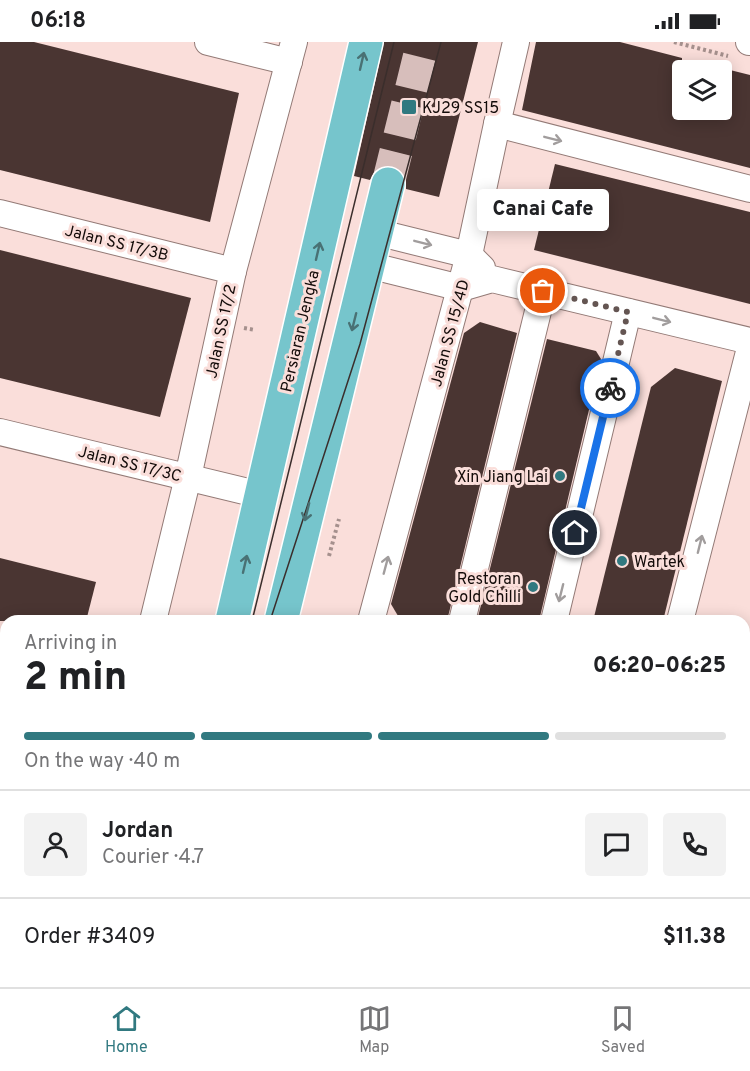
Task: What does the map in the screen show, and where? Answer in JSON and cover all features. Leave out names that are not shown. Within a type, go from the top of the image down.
[{"type":"main road","name":"Persiaran Jengka","points":[[233,615],[366,42]]},
{"type":"main road","points":[[281,615],[388,184]]},
{"type":"street","points":[[208,42],[291,52]]},
{"type":"street","name":"Jalan SS 15/4D","points":[[373,615],[461,288],[516,42]]},
{"type":"street","name":"Jalan SS 17/2","points":[[154,615],[188,477],[233,271],[291,52]]},
{"type":"street","points":[[497,124],[750,189]]},
{"type":"street","name":"Jalan SS 17/3B","points":[[0,213],[233,271]]},
{"type":"street","points":[[376,232],[469,255],[492,279]]},
{"type":"street","points":[[368,266],[461,288],[492,279],[750,341]]},
{"type":"street","points":[[463,615],[543,291]]},
{"type":"street","points":[[555,615],[628,312]]},
{"type":"street","points":[[682,615],[750,348]]},
{"type":"street","name":"Jalan SS 17/3C","points":[[0,432],[261,495]]},
{"type":"path","points":[[674,42],[746,47]]},
{"type":"building","points":[[0,42],[34,42],[239,93],[210,222],[0,170]]},
{"type":"building","name":"KJ29 SS15","points":[[384,42],[478,42],[439,197],[406,189],[406,179],[401,171],[392,166],[382,166],[375,171],[370,180],[354,176]]},
{"type":"building","points":[[536,42],[620,42],[682,58],[682,60],[672,60],[672,120],[732,120],[732,70],[750,75],[750,168],[522,110]]},
{"type":"building","points":[[555,164],[750,212],[750,304],[534,250]]},
{"type":"building","points":[[0,250],[191,298],[160,417],[0,378]]},
{"type":"building","points":[[480,322],[517,333],[448,615],[397,615],[391,604],[464,333]]},
{"type":"building","points":[[547,339],[596,351],[601,359],[540,615],[478,615]]},
{"type":"building","points":[[675,368],[722,381],[664,615],[594,615],[651,387]]},
{"type":"building","points":[[0,558],[96,582],[88,615],[0,615]]},
{"type":"tunnel","points":[[388,184],[423,42]]},
{"type":"tram line","points":[[253,615],[394,42]]},
{"type":"tram line","points":[[272,615],[360,344],[441,42]]},
{"type":"way so far","points":[[543,291],[628,312],[610,388]]},
{"type":"place","name":"KJ29 SS15","points":[[409,107]]},
{"type":"place","name":"Canai Cafe","points":[[543,291]]},
{"type":"place","name":"Xin Jiang Lai","points":[[560,476]]},
{"type":"place","name":"Wartek","points":[[622,561]]},
{"type":"place","name":"Restoran Gold Chilli","points":[[533,587]]},
{"type":"route","points":[[575,533],[610,388]]}]
